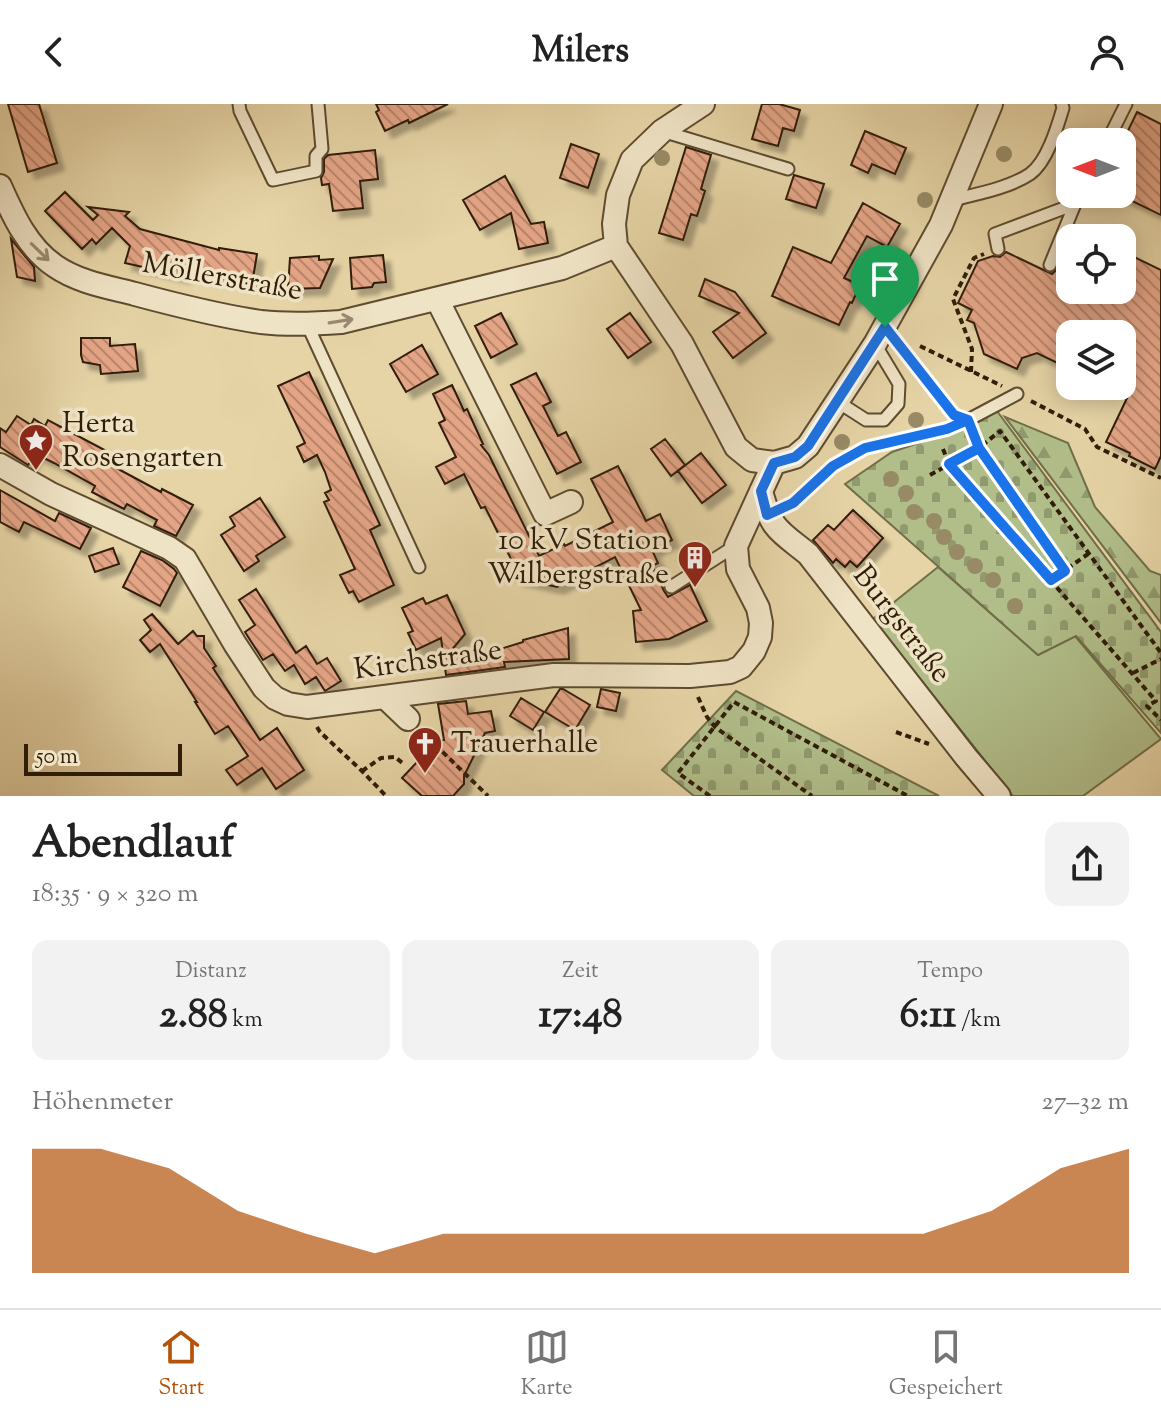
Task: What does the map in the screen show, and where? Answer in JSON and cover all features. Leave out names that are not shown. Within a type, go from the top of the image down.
[{"type":"street","points":[[703,104],[662,131],[632,160],[618,195],[614,224],[616,246],[682,344],[736,447],[752,460],[774,463],[795,457],[808,446],[880,336],[941,225],[991,104]]},
{"type":"street","name":"Möllerstraße","points":[[0,186],[5,207],[31,244],[54,266],[84,281],[176,305],[260,322],[341,322],[562,268],[616,246]]},
{"type":"street","points":[[437,299],[545,514],[571,502]]},
{"type":"street","points":[[736,546],[774,463]]},
{"type":"street","name":"Kirchstraße","points":[[0,465],[51,494],[169,548],[185,559],[264,688],[288,704],[307,707],[554,675],[690,676],[730,672],[741,667],[754,651],[760,637],[761,623],[758,608],[738,569],[736,546]]},
{"type":"street","points":[[761,491],[767,515]]},
{"type":"street","name":"Burgstraße","points":[[767,515],[776,528],[808,554],[999,796]]},
{"type":"street","points":[[385,697],[408,719]]},
{"type":"lane","points":[[239,104],[273,180],[316,171],[316,156],[322,149],[318,104]]},
{"type":"lane","points":[[952,200],[998,188],[1031,173],[1050,146],[1062,104]]},
{"type":"lane","points":[[1114,128],[1126,104]]},
{"type":"lane","points":[[662,131],[788,169]]},
{"type":"lane","points":[[998,249],[995,234],[1057,208]]},
{"type":"lane","points":[[1050,265],[1074,208]]},
{"type":"lane","points":[[307,324],[419,567]]},
{"type":"lane","points":[[838,402],[866,420],[884,420],[898,404],[899,384],[880,336]]},
{"type":"lane","points":[[880,336],[954,415],[968,420],[1017,394]]},
{"type":"lane","points":[[671,587],[736,546]]},
{"type":"path","points":[[971,372],[972,349],[953,299],[974,258],[998,249]]},
{"type":"path","points":[[947,360],[1085,429],[1097,447],[1161,478]]},
{"type":"path","points":[[767,515],[793,503],[833,466],[865,448],[947,429],[968,420],[979,448],[1065,571]]},
{"type":"path","points":[[930,475],[979,448],[1000,431],[1161,656],[1133,673]]},
{"type":"path","points":[[943,449],[949,464],[1158,699],[1147,706],[1161,720]]},
{"type":"path","points":[[1051,580],[1088,554]]},
{"type":"path","points":[[690,676],[707,717],[715,727],[812,796]]},
{"type":"path","points":[[710,796],[678,773],[734,702],[908,796]]},
{"type":"path","points":[[307,707],[320,732],[386,796]]},
{"type":"path","points":[[408,719],[488,796]]},
{"type":"path","points":[[362,771],[381,758],[395,757],[405,765]]},
{"type":"green space","points":[[997,411],[1161,632],[1161,733],[1076,636],[1038,655],[845,484],[892,452],[957,430]]},
{"type":"green space","points":[[1005,417],[1068,443],[1095,507],[1150,571],[1161,575],[1161,623]]},
{"type":"green space","points":[[938,567],[1038,655],[1075,636],[1161,739],[1083,796],[1013,796],[873,619]]},
{"type":"green space","points":[[736,691],[939,796],[694,796],[662,770]]},
{"type":"building","points":[[8,104],[39,104],[57,163],[28,172]]},
{"type":"building","points":[[376,104],[448,104],[385,131],[376,112],[379,110]]},
{"type":"building","points":[[762,104],[779,104],[800,110],[794,131],[783,128],[778,146],[752,139]]},
{"type":"building","points":[[1137,112],[1161,124],[1161,215],[1136,203],[1136,128],[1129,128]]},
{"type":"building","points":[[865,131],[906,148],[895,174],[872,164],[868,173],[851,165]]},
{"type":"building","points":[[571,144],[599,154],[588,188],[560,178]]},
{"type":"building","points":[[686,147],[711,155],[697,216],[691,214],[683,240],[659,233]]},
{"type":"building","points":[[375,150],[378,179],[360,181],[363,208],[333,211],[329,184],[322,185],[324,159],[328,155]]},
{"type":"building","points":[[794,175],[824,184],[816,208],[786,199]]},
{"type":"building","points":[[505,176],[531,224],[544,222],[548,243],[519,249],[511,213],[480,230],[463,200]]},
{"type":"building","points":[[65,192],[93,220],[98,215],[88,207],[129,212],[125,216],[140,229],[219,250],[257,254],[252,284],[184,272],[183,276],[125,263],[130,246],[112,228],[96,244],[92,239],[82,249],[45,211]]},
{"type":"building","points":[[863,203],[900,224],[887,247],[867,236],[844,278],[860,285],[839,325],[772,296],[793,247],[831,263]]},
{"type":"building","points":[[11,239],[34,267],[35,281],[17,277]]},
{"type":"building","points":[[1006,252],[1052,274],[1056,270],[1056,304],[1136,304],[1136,258],[1161,270],[1161,456],[1155,469],[1106,442],[1126,400],[1136,400],[1136,320],[1056,320],[1056,362],[1037,353],[1022,358],[1017,369],[984,354],[974,323],[967,320],[972,310],[958,303],[978,261],[993,256],[1000,257]]},
{"type":"building","points":[[383,255],[386,282],[352,289],[350,258]]},
{"type":"building","points":[[319,256],[319,260],[333,259],[320,288],[288,289],[290,258]]},
{"type":"building","points":[[705,279],[735,292],[766,333],[733,358],[713,332],[739,313],[699,296]]},
{"type":"building","points":[[501,313],[517,344],[491,358],[475,326]]},
{"type":"building","points":[[630,313],[651,342],[628,358],[607,329]]},
{"type":"building","points":[[81,338],[110,338],[110,346],[135,344],[138,371],[101,374],[100,365],[83,362]]},
{"type":"building","points":[[422,345],[438,374],[406,392],[390,364]]},
{"type":"building","points":[[309,372],[380,525],[370,530],[394,585],[359,602],[353,591],[349,593],[340,575],[355,569],[324,502],[329,500],[325,493],[331,490],[325,472],[317,455],[304,462],[297,447],[305,443],[278,386]]},
{"type":"building","points":[[536,373],[551,402],[543,406],[558,436],[566,432],[581,462],[557,474],[511,385]]},
{"type":"building","points":[[452,385],[464,411],[467,409],[481,445],[489,455],[539,556],[613,522],[591,479],[618,466],[646,521],[660,514],[672,540],[652,550],[658,563],[652,566],[664,591],[668,597],[690,585],[707,621],[669,639],[636,642],[633,611],[641,610],[615,557],[557,587],[516,578],[518,573],[485,507],[481,508],[464,474],[445,484],[436,467],[456,457],[439,423],[445,420],[433,394]]},
{"type":"building","points":[[17,416],[31,425],[34,419],[45,426],[48,420],[112,454],[107,463],[193,505],[176,536],[154,526],[157,520],[127,504],[124,509],[92,492],[95,486],[54,463],[36,454],[28,465],[0,447],[0,428],[6,432]]},
{"type":"building","points":[[665,439],[685,465],[671,476],[651,449]]},
{"type":"building","points":[[701,453],[726,485],[702,503],[678,471]]},
{"type":"building","points":[[0,490],[55,521],[59,513],[91,528],[80,549],[24,522],[19,532],[0,522]]},
{"type":"building","points":[[260,498],[285,537],[256,556],[259,561],[244,571],[221,535],[235,526],[230,517]]},
{"type":"building","points":[[853,510],[883,538],[857,567],[850,561],[845,567],[836,559],[833,563],[813,540],[828,525],[834,530]]},
{"type":"building","points":[[113,548],[119,564],[95,572],[89,556]]},
{"type":"building","points":[[141,551],[162,560],[177,573],[160,606],[123,587]]},
{"type":"building","points":[[256,589],[296,653],[306,646],[317,664],[327,658],[341,681],[325,691],[316,677],[305,684],[294,665],[285,671],[273,654],[263,660],[245,632],[255,625],[239,600]]},
{"type":"building","points":[[447,595],[465,634],[445,658],[494,651],[568,628],[569,659],[504,662],[505,667],[446,675],[441,638],[416,650],[408,633],[413,631],[402,608],[423,598],[426,604]]},
{"type":"building","points":[[152,614],[178,644],[193,631],[197,636],[204,636],[204,648],[216,666],[213,668],[260,740],[277,728],[304,770],[276,789],[262,768],[237,785],[226,770],[248,756],[228,726],[215,734],[160,644],[150,652],[140,640],[151,630],[144,620]]},
{"type":"building","points":[[560,689],[590,705],[575,730],[545,712]]},
{"type":"building","points":[[601,689],[620,693],[616,711],[597,707]]},
{"type":"building","points":[[521,698],[544,712],[533,730],[510,716]]},
{"type":"building","points":[[466,701],[468,714],[491,711],[495,731],[485,733],[464,776],[464,784],[453,796],[422,796],[402,778],[437,741],[444,740],[438,704]]},
{"type":"place","name":"Herta Rosengarten","points":[[36,472]]},
{"type":"place","name":"10 kV Station Wilbergstraße","points":[[695,589]]},
{"type":"place","name":"Trauerhalle","points":[[425,775]]},
{"type":"route","points":[[885,327],[808,446],[795,457],[774,463],[761,491],[767,515],[793,503],[833,466],[865,448],[947,429],[968,420],[979,448],[1065,571],[1051,580],[949,464],[979,448],[968,420],[954,415],[885,327]]}]
